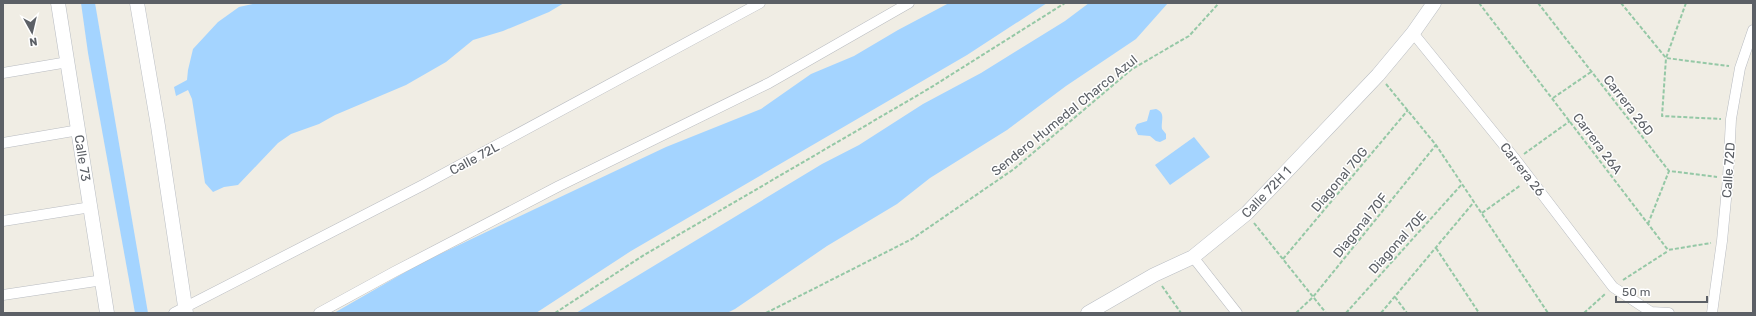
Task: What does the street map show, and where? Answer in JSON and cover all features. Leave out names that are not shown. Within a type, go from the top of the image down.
[{"type":"main road","name":"Calle 73","points":[[58,3],[103,280],[107,313]]},
{"type":"main road","points":[[137,3],[158,126],[181,311]]},
{"type":"main road","points":[[1413,33],[1434,3]]},
{"type":"main road","name":"Calle 72H 1","points":[[1088,313],[1154,275],[1193,257],[1247,214],[1378,75],[1413,33]]},
{"type":"street","name":"Calle 72L","points":[[181,311],[423,186],[760,3]]},
{"type":"street","points":[[319,313],[558,186],[769,83],[909,3]]},
{"type":"street","name":"Calle 72D","points":[[1712,313],[1722,241],[1728,178],[1730,119],[1740,68],[1753,30]]},
{"type":"street","name":"Carrera 26","points":[[1413,33],[1516,160],[1613,287],[1651,312],[1669,313]]},
{"type":"street","points":[[3,73],[68,62]]},
{"type":"street","points":[[3,143],[79,130]]},
{"type":"street","points":[[3,221],[91,206]]},
{"type":"street","points":[[1193,257],[1237,313]]},
{"type":"street","points":[[3,295],[103,280]]},
{"type":"path","points":[[555,313],[644,255],[930,88],[1065,3]]},
{"type":"path","name":"Sendero Humedal Charco Azul","points":[[766,313],[912,239],[1014,169],[1132,69],[1189,36],[1219,3]]},
{"type":"path","name":"Carrera 26A","points":[[1479,3],[1668,250],[1722,241]]},
{"type":"path","name":"Carrera 26D","points":[[1538,3],[1669,171]]},
{"type":"path","points":[[1621,3],[1666,58],[1740,68]]},
{"type":"path","points":[[1666,58],[1686,3]]},
{"type":"path","name":"Carrera 26D","points":[[1666,58],[1662,116],[1730,119]]},
{"type":"path","points":[[1553,98],[1591,72]]},
{"type":"path","points":[[1378,75],[1436,145],[1548,313]]},
{"type":"path","name":"Diagonal 70G","points":[[1283,259],[1408,110]]},
{"type":"path","points":[[1516,160],[1570,121]]},
{"type":"path","name":"Diagonal 70F","points":[[1296,313],[1313,297],[1436,145]]},
{"type":"path","points":[[1648,224],[1669,171],[1728,178]]},
{"type":"path","points":[[1482,213],[1530,178]]},
{"type":"path","name":"Diagonal 70E","points":[[1346,313],[1462,184]]},
{"type":"path","points":[[1382,313],[1474,202]]},
{"type":"path","points":[[1247,214],[1326,313]]},
{"type":"path","points":[[1436,248],[1479,313]]},
{"type":"path","points":[[1154,275],[1181,313]]},
{"type":"path","points":[[1395,297],[1407,313]]},
{"type":"water","points":[[81,3],[95,3],[148,313],[135,313],[88,53]]},
{"type":"water","points":[[257,3],[564,3],[549,12],[503,31],[473,40],[446,62],[406,85],[335,115],[319,124],[291,134],[278,143],[238,185],[224,187],[213,192],[205,183],[192,99],[188,90],[176,96],[174,87],[187,80],[193,49],[218,22],[239,7]]},
{"type":"water","points":[[949,3],[1047,3],[967,55],[631,251],[536,313],[334,313],[421,263],[666,147],[761,109],[811,74],[854,56],[898,30]]},
{"type":"water","points":[[1089,3],[1168,3],[1136,39],[1066,86],[1007,130],[930,178],[897,204],[827,246],[735,309],[727,313],[576,313],[822,164],[859,145],[923,104],[981,73],[1065,21]]},
{"type":"water","points":[[1156,109],[1162,115],[1162,129],[1166,134],[1166,139],[1160,142],[1156,141],[1150,136],[1138,135],[1135,128],[1137,124],[1147,121],[1150,110]]},
{"type":"water","points":[[1194,137],[1210,157],[1170,185],[1155,165]]}]
